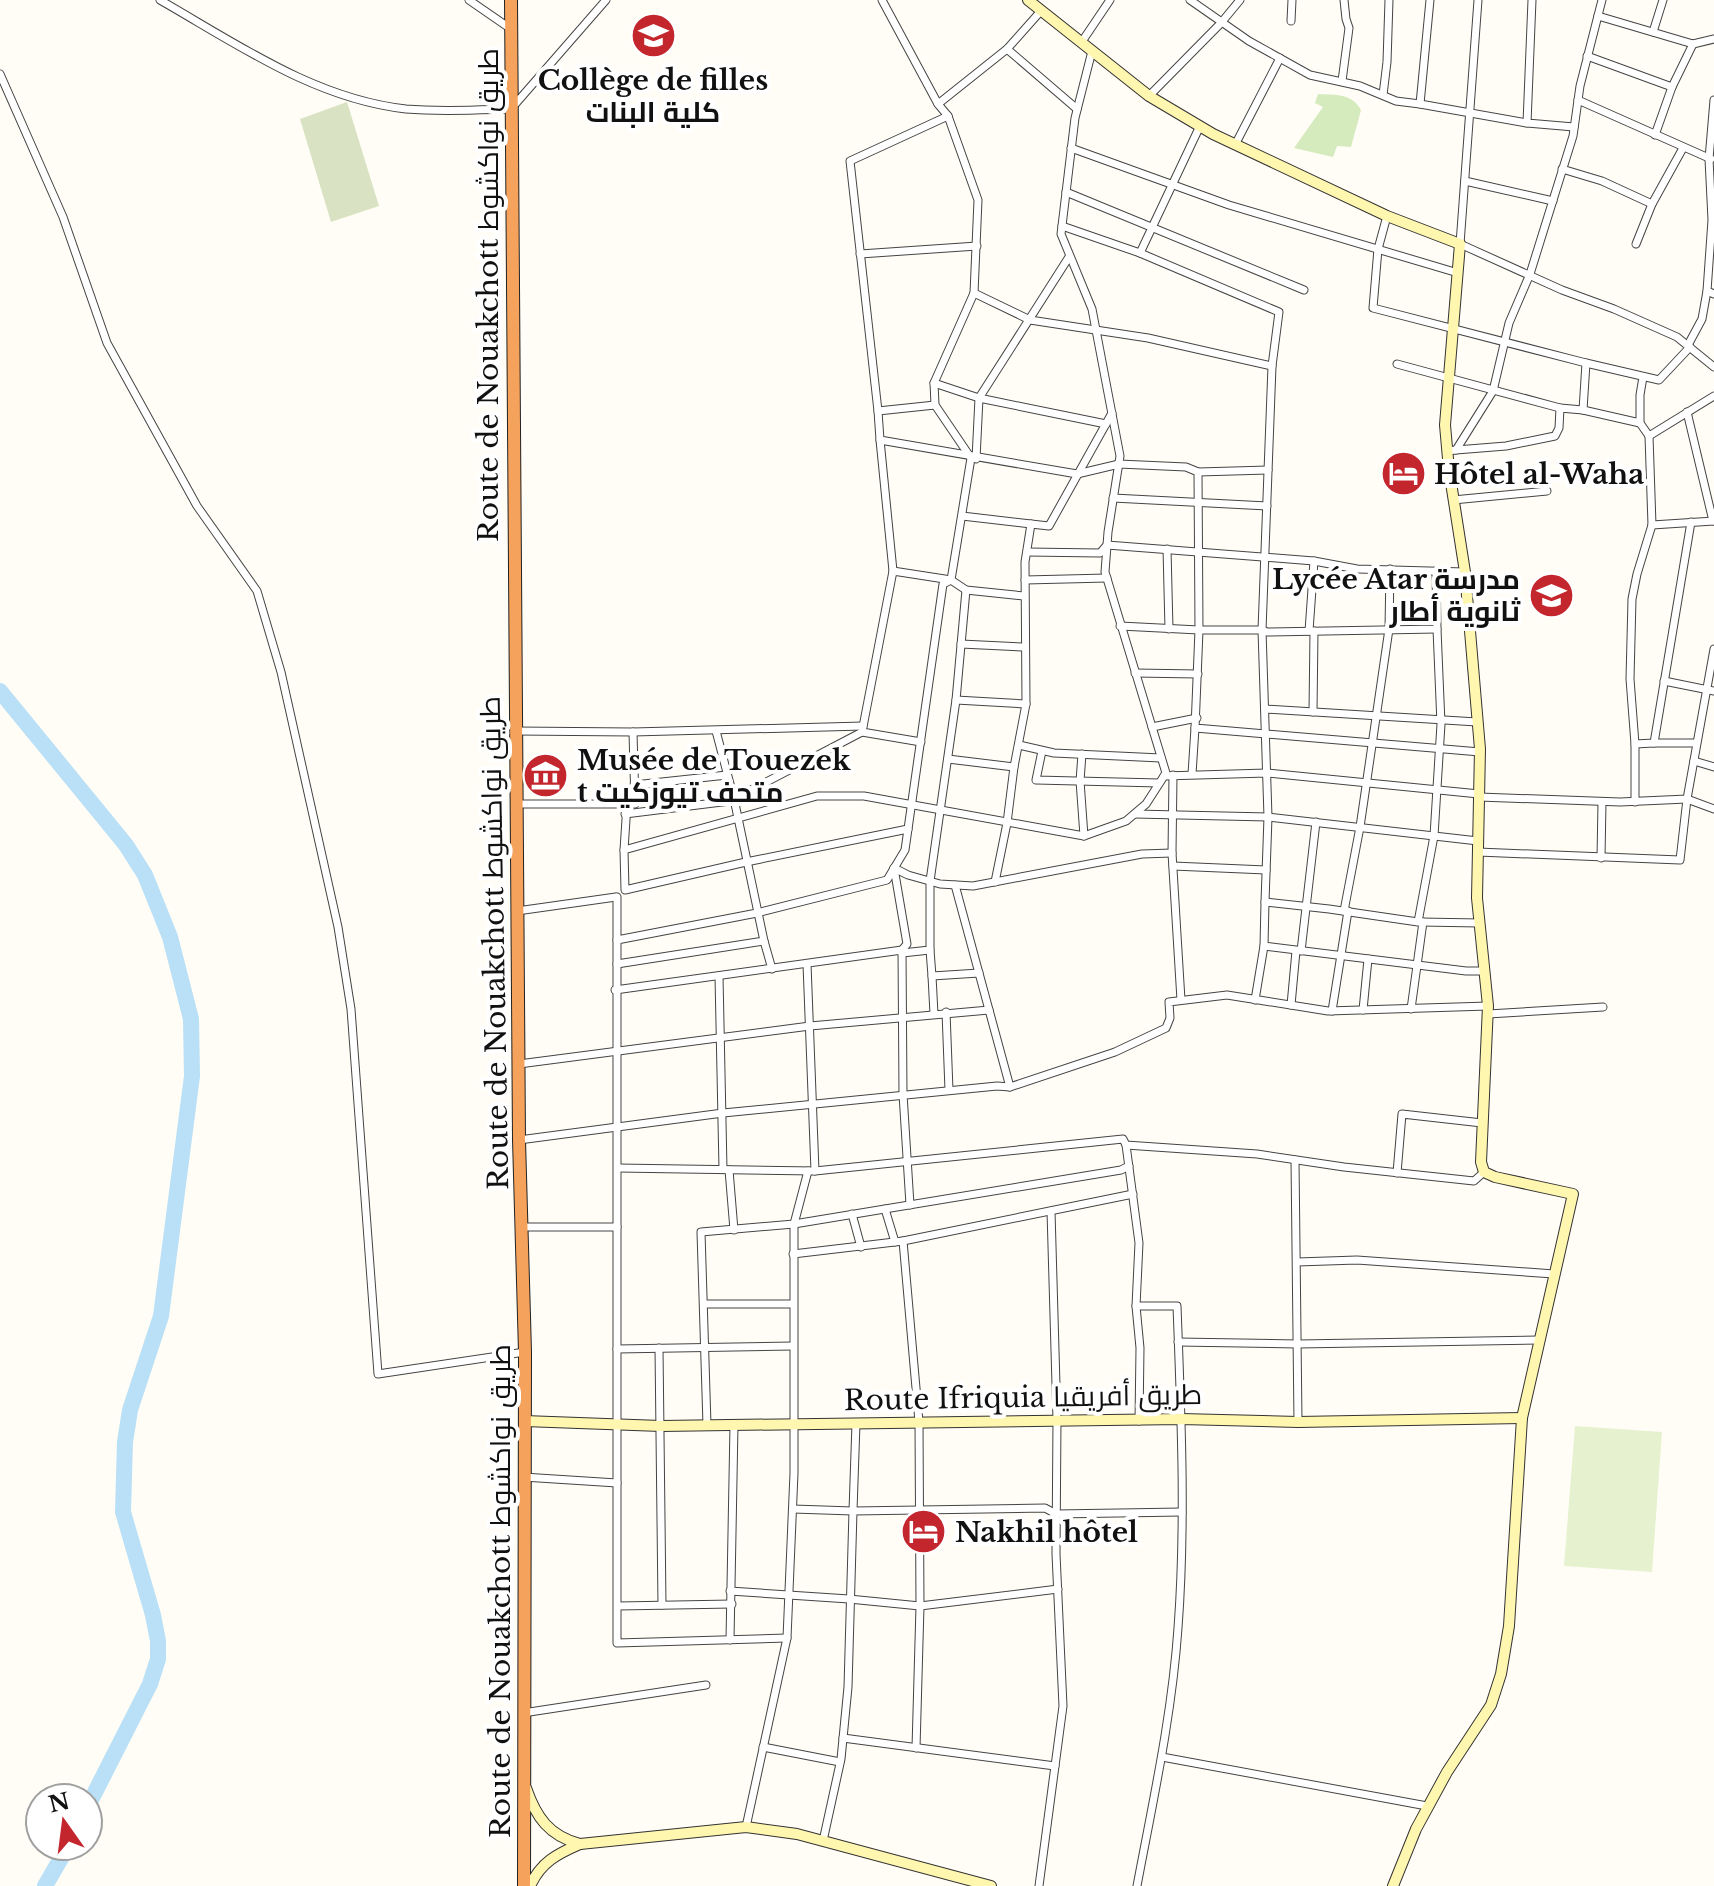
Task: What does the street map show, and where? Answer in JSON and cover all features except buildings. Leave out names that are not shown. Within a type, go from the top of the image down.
[{"type":"highway","name":"Route de Nouakchott طريق نواكشوط","points":[[511,0],[519,1140],[525,1352],[523,1713],[527,1886]]},
{"type":"street","points":[[160,0],[288,73],[352,98],[406,109],[511,109],[606,0]]},
{"type":"street","points":[[469,0],[511,29]]},
{"type":"street","points":[[882,0],[938,104],[948,116],[978,200],[974,293],[934,383],[935,405],[974,458]]},
{"type":"street","points":[[1081,43],[1110,0]]},
{"type":"street","points":[[1190,0],[1221,23],[1310,75],[1342,81],[1396,101],[1527,123],[1574,127]]},
{"type":"street","points":[[1149,96],[1240,0]]},
{"type":"street","points":[[1291,21],[1292,0]]},
{"type":"street","points":[[1342,81],[1349,28],[1344,0]]},
{"type":"street","points":[[1383,95],[1389,0]]},
{"type":"street","points":[[1420,104],[1430,0]]},
{"type":"street","points":[[1393,1886],[1427,1806],[1491,1705],[1501,1674],[1509,1626],[1522,1418],[1573,1194],[1495,1177],[1484,1172],[1481,1162],[1488,1010],[1480,923],[1480,752],[1465,572],[1453,500],[1451,450],[1445,425],[1478,0]]},
{"type":"street","points":[[1527,123],[1532,0]]},
{"type":"street","points":[[1451,450],[1493,391],[1509,323],[1530,274],[1574,127],[1587,56],[1602,0]]},
{"type":"street","points":[[1653,32],[1663,0]]},
{"type":"street","points":[[1029,1],[1149,96],[1235,145],[1387,216],[1639,320],[1689,346],[1714,366]]},
{"type":"street","points":[[938,104],[1007,49],[1040,12]]},
{"type":"street","points":[[1598,16],[1693,44],[1714,39]]},
{"type":"street","points":[[1655,135],[1672,87],[1693,44]]},
{"type":"street","points":[[1007,49],[1077,109]]},
{"type":"street","points":[[1092,51],[1077,109],[1061,234],[1092,309],[1120,456],[1107,545],[1107,578],[1166,773],[1173,817],[1172,853],[1181,1000]]},
{"type":"street","points":[[1587,56],[1672,87]]},
{"type":"street","points":[[1235,145],[1280,58]]},
{"type":"street","points":[[0,74],[63,217],[107,343],[197,506],[257,591],[281,672],[338,927],[351,1009],[378,1374],[525,1352]]},
{"type":"street","points":[[1578,100],[1712,160]]},
{"type":"street","points":[[1387,216],[1378,249],[1373,308],[1659,380],[1689,346],[1710,292],[1714,100]]},
{"type":"street","points":[[863,729],[893,571],[850,161],[948,116]]},
{"type":"street","points":[[1140,253],[1200,126]]},
{"type":"street","points":[[1071,148],[1229,205],[1458,273]]},
{"type":"street","points":[[1636,244],[1652,204],[1683,148]]},
{"type":"street","points":[[1562,169],[1602,181],[1652,204]]},
{"type":"street","points":[[1465,181],[1553,201]]},
{"type":"street","points":[[1066,192],[1304,290]]},
{"type":"street","points":[[1062,226],[1140,253],[1279,312],[1272,366],[1262,630],[1268,817],[1264,946],[1255,1000]]},
{"type":"street","points":[[860,254],[977,246]]},
{"type":"street","points":[[951,580],[974,458],[979,398],[1069,257]]},
{"type":"street","points":[[974,293],[1030,320],[1148,338],[1272,366]]},
{"type":"street","points":[[1583,410],[1586,363]]},
{"type":"street","points":[[1397,364],[1560,408],[1640,423]]},
{"type":"street","points":[[1635,802],[1630,679],[1632,599],[1652,525],[1649,436],[1640,423],[1643,377]]},
{"type":"street","points":[[934,383],[979,398],[1106,424]]},
{"type":"street","points":[[1649,436],[1714,396]]},
{"type":"street","points":[[878,411],[935,405]]},
{"type":"street","points":[[1451,450],[1506,446],[1555,436],[1559,428],[1560,408]]},
{"type":"street","points":[[1652,525],[1713,521],[1687,412]]},
{"type":"street","points":[[962,516],[1049,526],[1112,413]]},
{"type":"street","points":[[880,440],[1077,474],[1119,464],[1186,467],[1198,472],[1268,470]]},
{"type":"street","points":[[1192,774],[1199,630],[1198,472]]},
{"type":"street","points":[[1453,500],[1547,491]]},
{"type":"street","points":[[1113,498],[1267,506]]},
{"type":"street","points":[[1654,743],[1691,522]]},
{"type":"street","points":[[995,882],[1026,704],[1024,596],[1031,524]]},
{"type":"street","points":[[1107,545],[1314,561],[1357,569],[1465,572]]},
{"type":"street","points":[[1027,552],[1100,553],[1107,545]]},
{"type":"street","points":[[1167,549],[1169,629]]},
{"type":"street","points":[[1313,712],[1311,631],[1314,561]]},
{"type":"street","points":[[1332,1011],[1389,629],[1390,569]]},
{"type":"street","points":[[893,571],[951,580],[966,590],[1024,596]]},
{"type":"street","points":[[1411,1009],[1420,922],[1434,836],[1441,721],[1436,571]]},
{"type":"street","points":[[1025,580],[1107,578]]},
{"type":"street","points":[[617,940],[757,913],[887,880],[905,850],[943,584],[951,580]]},
{"type":"street","points":[[934,1014],[930,881],[956,700],[966,590]]},
{"type":"street","points":[[1120,626],[1267,632],[1437,629]]},
{"type":"street","points":[[961,644],[1023,647]]},
{"type":"street","points":[[1135,814],[1268,817],[1434,836],[1478,846],[1601,858],[1680,860],[1696,743],[1711,691],[1714,649]]},
{"type":"street","points":[[1135,673],[1198,674]]},
{"type":"street","points":[[1664,681],[1711,691]]},
{"type":"street","points":[[956,700],[1026,704]]},
{"type":"street","points":[[1265,709],[1477,722]]},
{"type":"street","points":[[1152,727],[1197,718]]},
{"type":"street","points":[[1195,728],[1480,752]]},
{"type":"street","points":[[515,731],[863,729],[921,742]]},
{"type":"street","points":[[625,814],[734,799],[863,729]]},
{"type":"street","points":[[716,731],[772,969]]},
{"type":"street","points":[[516,804],[635,804],[633,732]]},
{"type":"street","points":[[1635,744],[1696,743]]},
{"type":"street","points":[[1019,745],[1042,751],[1161,758]]},
{"type":"street","points":[[1042,751],[1036,780],[1267,773],[1479,795],[1602,802],[1687,799],[1714,809]]},
{"type":"street","points":[[1082,754],[1080,781],[1084,836]]},
{"type":"street","points":[[948,759],[1014,767]]},
{"type":"street","points":[[1694,761],[1714,767]]},
{"type":"street","points":[[634,785],[727,775]]},
{"type":"street","points":[[624,850],[817,796],[864,796],[1084,836],[1126,821],[1146,804],[1166,778]]},
{"type":"street","points":[[1601,858],[1602,802]]},
{"type":"street","points":[[625,890],[627,804]]},
{"type":"street","points":[[1291,1005],[1307,907],[1316,822]]},
{"type":"street","points":[[517,911],[616,897],[625,890],[908,829]]},
{"type":"street","points":[[894,868],[930,881],[973,886],[1142,854],[1172,853]]},
{"type":"street","points":[[1173,866],[1266,870]]},
{"type":"street","points":[[894,868],[907,944],[902,952],[902,1017],[910,1205]]},
{"type":"street","points":[[955,885],[1010,1087]]},
{"type":"street","points":[[616,897],[617,1643],[787,1638]]},
{"type":"street","points":[[1265,902],[1420,922],[1480,923]]},
{"type":"street","points":[[617,964],[764,941]]},
{"type":"street","points":[[1264,946],[1485,971]]},
{"type":"street","points":[[615,990],[930,950]]},
{"type":"street","points":[[1363,1010],[1368,959]]},
{"type":"street","points":[[746,1827],[787,1638],[793,1509],[794,1224],[812,1171],[813,1104],[807,964]]},
{"type":"street","points":[[932,976],[979,973]]},
{"type":"street","points":[[719,976],[726,1170],[734,1230]]},
{"type":"street","points":[[519,1140],[723,1113],[903,1094],[1010,1087],[1115,1052],[1166,1028],[1170,1018],[1169,1002],[1181,1000],[1227,995],[1332,1011],[1603,1007]]},
{"type":"street","points":[[519,1064],[810,1026],[989,1010]]},
{"type":"street","points":[[946,1012],[949,1090]]},
{"type":"street","points":[[1397,1173],[1402,1114],[1482,1123]]},
{"type":"street","points":[[618,1168],[812,1171],[1123,1139],[1139,1243],[1136,1306],[1140,1348],[1139,1421]]},
{"type":"street","points":[[1126,1145],[1257,1154],[1474,1181],[1484,1172]]},
{"type":"street","points":[[1295,1160],[1298,1422]]},
{"type":"street","points":[[707,1425],[701,1232],[794,1224],[1121,1170],[1129,1166]]},
{"type":"street","points":[[793,1254],[899,1242],[1133,1194]]},
{"type":"street","points":[[885,1209],[899,1242],[919,1422],[920,1606],[916,1748]]},
{"type":"street","points":[[1039,1886],[1063,1706],[1051,1211]]},
{"type":"street","points":[[852,1214],[861,1247]]},
{"type":"street","points":[[521,1227],[617,1227]]},
{"type":"street","points":[[1297,1262],[1357,1260],[1554,1274]]},
{"type":"street","points":[[704,1304],[793,1304]]},
{"type":"street","points":[[1136,1306],[1177,1306],[1182,1512],[1178,1630],[1162,1757],[1137,1886]]},
{"type":"street","points":[[1178,1342],[1298,1344],[1539,1340]]},
{"type":"street","points":[[617,1349],[793,1346]]},
{"type":"street","points":[[659,1348],[662,1605]]},
{"type":"street","name":"Route Ifriquia طريق أفريقيا","points":[[524,1421],[661,1426],[1522,1418]]},
{"type":"street","points":[[823,1841],[843,1738],[850,1648],[856,1423]]},
{"type":"street","points":[[730,1640],[734,1425]]},
{"type":"street","points":[[523,1477],[617,1483]]},
{"type":"street","points":[[793,1509],[919,1511],[1045,1508],[1056,1514],[1182,1512]]},
{"type":"street","points":[[730,1591],[920,1606],[1058,1589]]},
{"type":"street","points":[[618,1606],[732,1604]]},
{"type":"street","points":[[523,1713],[706,1685]]},
{"type":"street","points":[[843,1738],[1055,1766]]},
{"type":"street","points":[[763,1747],[840,1762]]},
{"type":"street","points":[[1162,1757],[1427,1806]]},
{"type":"street","points":[[524,1781],[532,1805],[544,1825],[554,1834],[580,1844]]},
{"type":"street","points":[[527,1886],[553,1856],[580,1844],[746,1827],[823,1841],[991,1886]]},
{"type":"green space","points":[[1318,94],[1348,98],[1361,110],[1351,147],[1337,146],[1333,157],[1294,148],[1323,107],[1315,103]]},
{"type":"green space","points":[[347,102],[379,206],[331,222],[300,119]]},
{"type":"green space","points":[[1575,1426],[1662,1432],[1652,1572],[1564,1566]]},
{"type":"waterway","points":[[0,691],[126,845],[145,875],[170,937],[191,1019],[192,1076],[161,1316],[130,1410],[125,1442],[123,1512],[153,1615],[158,1659],[150,1684],[100,1782]]},
{"type":"waterway","points":[[45,1886],[59,1862]]},
{"type":"place","name":"Collège de filles كلية البنات","points":[[653,35]]},
{"type":"place","name":"Hôtel al-Waha","points":[[1403,474]]},
{"type":"place","name":"Lycée Atar مدرسة ثانوية أطار","points":[[1551,595]]},
{"type":"place","name":"Musée de Touezek t متحف تيوزكيت","points":[[546,776]]},
{"type":"place","name":"Nakhil hôtel","points":[[924,1532]]}]
